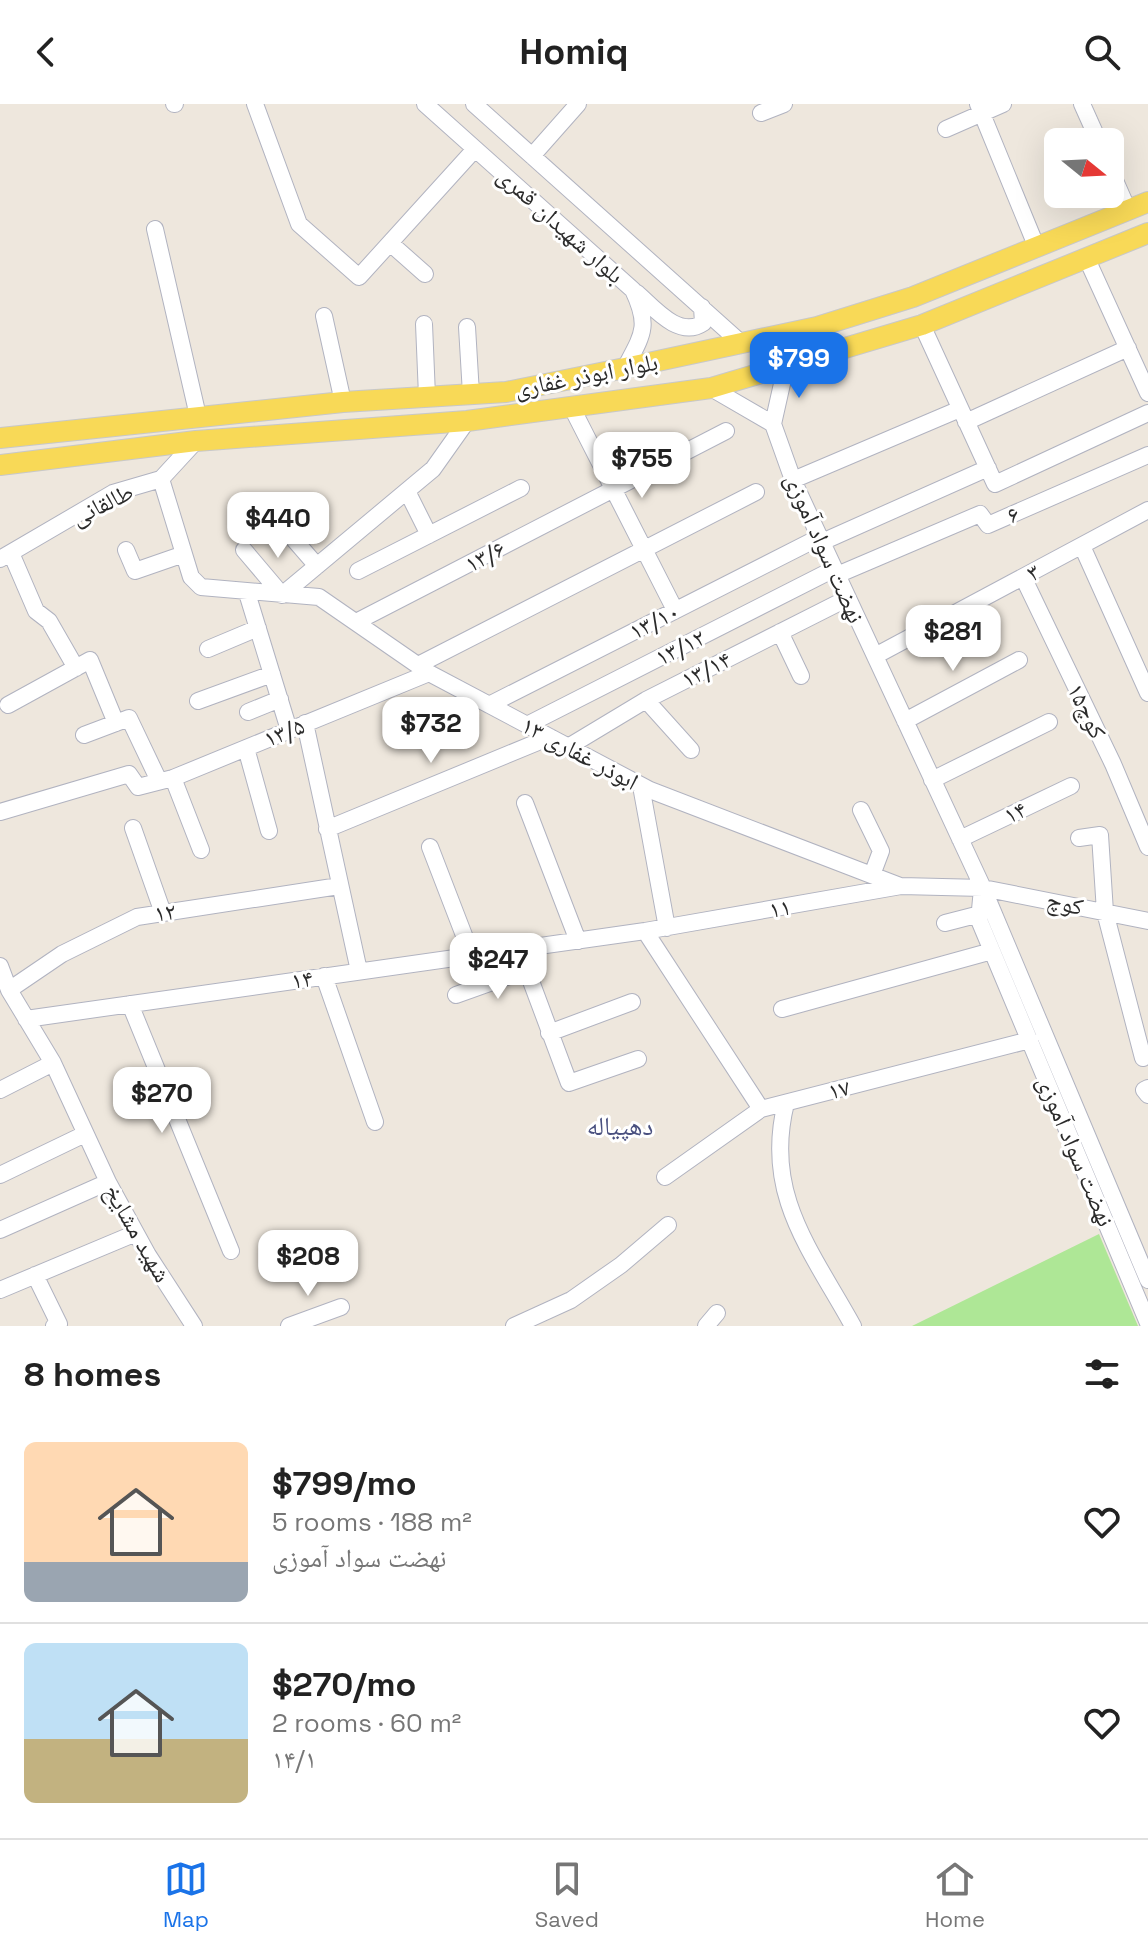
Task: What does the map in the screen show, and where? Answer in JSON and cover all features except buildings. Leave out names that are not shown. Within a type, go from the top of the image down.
[{"type":"main road","name":"بلوار ابوذر غفاری","points":[[0,438],[343,402],[506,392],[625,368],[817,327],[885,306],[1148,202]]},
{"type":"main road","name":"بلوار ابوذر غفاری","points":[[0,465],[196,441],[467,421],[711,388],[922,325],[1148,233]]},
{"type":"main road","points":[[1000,262],[1012,287]]},
{"type":"street","points":[[255,104],[299,224],[359,277],[475,149]]},
{"type":"street","name":"بلوار شهیدان قمری","points":[[425,104],[633,290],[645,315],[643,333],[625,368]]},
{"type":"street","name":"بلوار شهیدان قمری","points":[[474,104],[741,343]]},
{"type":"street","points":[[532,156],[578,104]]},
{"type":"street","points":[[761,113],[784,104]]},
{"type":"street","points":[[946,129],[980,109],[1003,104]]},
{"type":"street","points":[[1082,104],[1093,128]]},
{"type":"street","points":[[980,109],[1037,248]]},
{"type":"street","points":[[1124,201],[1128,210]]},
{"type":"street","points":[[155,229],[198,416]]},
{"type":"street","points":[[390,243],[425,274]]},
{"type":"street","points":[[1086,257],[1148,393]]},
{"type":"street","points":[[633,290],[670,322],[687,328],[703,323],[702,307]]},
{"type":"street","points":[[324,316],[343,402]]},
{"type":"street","points":[[424,324],[427,396]]},
{"type":"street","points":[[922,325],[995,484],[1148,413]]},
{"type":"street","points":[[467,327],[471,394]]},
{"type":"street","points":[[793,480],[1128,348]]},
{"type":"street","points":[[711,388],[773,424],[786,366]]},
{"type":"street","points":[[572,408],[675,610]]},
{"type":"street","points":[[244,550],[282,595],[433,469],[467,421]]},
{"type":"street","name":"نهضت سواد آموزی","points":[[773,424],[793,480],[983,888],[1148,1280]]},
{"type":"street","name":"۱۳/۶","points":[[356,622],[726,431]]},
{"type":"street","name":"طالقانی","points":[[6,556],[113,493],[161,479],[196,441]]},
{"type":"street","name":"۶","points":[[836,572],[980,514],[988,525],[1148,455]]},
{"type":"street","name":"۱۳/۱۰","points":[[489,705],[821,540],[988,468]]},
{"type":"street","name":"۱۳ ابوذر غفاری","points":[[161,479],[191,577],[201,587],[319,597],[423,669],[641,786],[901,886]]},
{"type":"street","points":[[358,571],[521,488]]},
{"type":"street","points":[[407,491],[429,535]]},
{"type":"street","points":[[644,549],[756,492]]},
{"type":"street","name":"۳","points":[[875,656],[1148,510]]},
{"type":"street","points":[[284,528],[317,566]]},
{"type":"street","points":[[1082,546],[1148,693]]},
{"type":"street","name":"۱۳/۵","points":[[0,812],[129,774],[138,787],[166,780],[246,748],[423,669],[644,549]]},
{"type":"street","points":[[126,550],[135,571],[184,554]]},
{"type":"street","points":[[6,556],[36,611],[49,621],[76,668]]},
{"type":"street","name":"۱۳/۱۲","points":[[527,725],[836,572]]},
{"type":"street","name":"۱۵کوچ","points":[[1023,577],[1113,764],[1148,847]]},
{"type":"street","points":[[247,593],[280,699],[297,727],[327,829],[359,971]]},
{"type":"street","name":"۱۳/۱۴","points":[[568,747],[646,700],[848,598]]},
{"type":"street","points":[[208,649],[258,628]]},
{"type":"street","points":[[780,632],[801,676]]},
{"type":"street","points":[[8,705],[90,660],[116,723]]},
{"type":"street","points":[[905,721],[1019,660]]},
{"type":"street","points":[[198,701],[272,674]]},
{"type":"street","points":[[248,712],[280,699]]},
{"type":"street","points":[[646,700],[691,750]]},
{"type":"street","points":[[84,735],[129,718],[166,780],[201,850]]},
{"type":"street","points":[[932,780],[1049,722]]},
{"type":"street","points":[[327,829],[550,737]]},
{"type":"street","points":[[246,748],[269,831]]},
{"type":"street","points":[[641,786],[667,928]]},
{"type":"street","name":"۱۴","points":[[960,839],[1071,786]]},
{"type":"street","points":[[525,803],[578,941]]},
{"type":"street","points":[[861,810],[881,851],[872,875]]},
{"type":"street","points":[[133,828],[163,913]]},
{"type":"street","points":[[1079,838],[1100,835],[1105,912],[1143,1058]]},
{"type":"street","points":[[430,847],[472,956]]},
{"type":"street","name":"۱۲","points":[[7,996],[62,954],[137,917],[339,886]]},
{"type":"street","name":"۱۱","points":[[578,941],[901,886],[983,888]]},
{"type":"street","name":"نهضت سواد آموزی","points":[[983,888],[980,914],[992,951],[1148,1323]]},
{"type":"street","name":"کوچ","points":[[983,888],[1148,921]]},
{"type":"street","points":[[945,923],[980,914]]},
{"type":"street","points":[[645,931],[761,1109]]},
{"type":"street","name":"۱۴","points":[[26,1019],[578,941]]},
{"type":"street","points":[[519,949],[569,1083],[638,1059]]},
{"type":"street","points":[[782,1009],[992,951]]},
{"type":"street","name":"شهید مشایخ","points":[[0,966],[7,996],[26,1019],[53,1063],[108,1182],[194,1326]]},
{"type":"street","points":[[456,995],[526,970]]},
{"type":"street","points":[[324,976],[375,1122]]},
{"type":"street","points":[[549,1033],[632,1002]]},
{"type":"street","points":[[130,1004],[231,1251]]},
{"type":"street","name":"۱۷","points":[[665,1177],[761,1109],[1030,1040]]},
{"type":"street","points":[[0,1090],[53,1063]]},
{"type":"street","points":[[786,1103],[777,1136],[789,1212],[853,1326]]},
{"type":"street","points":[[0,1175],[85,1134]]},
{"type":"street","points":[[0,1230],[108,1182]]},
{"type":"street","points":[[514,1326],[571,1300],[621,1265],[668,1225]]},
{"type":"street","points":[[0,1290],[136,1233]]},
{"type":"street","points":[[35,1275],[59,1324],[54,1326]]},
{"type":"street","points":[[289,1326],[341,1307]]},
{"type":"green space","points":[[1099,1234],[1138,1326],[912,1326]]},
{"type":"district","name":"دهپیاله","points":[[620,1126]]}]
